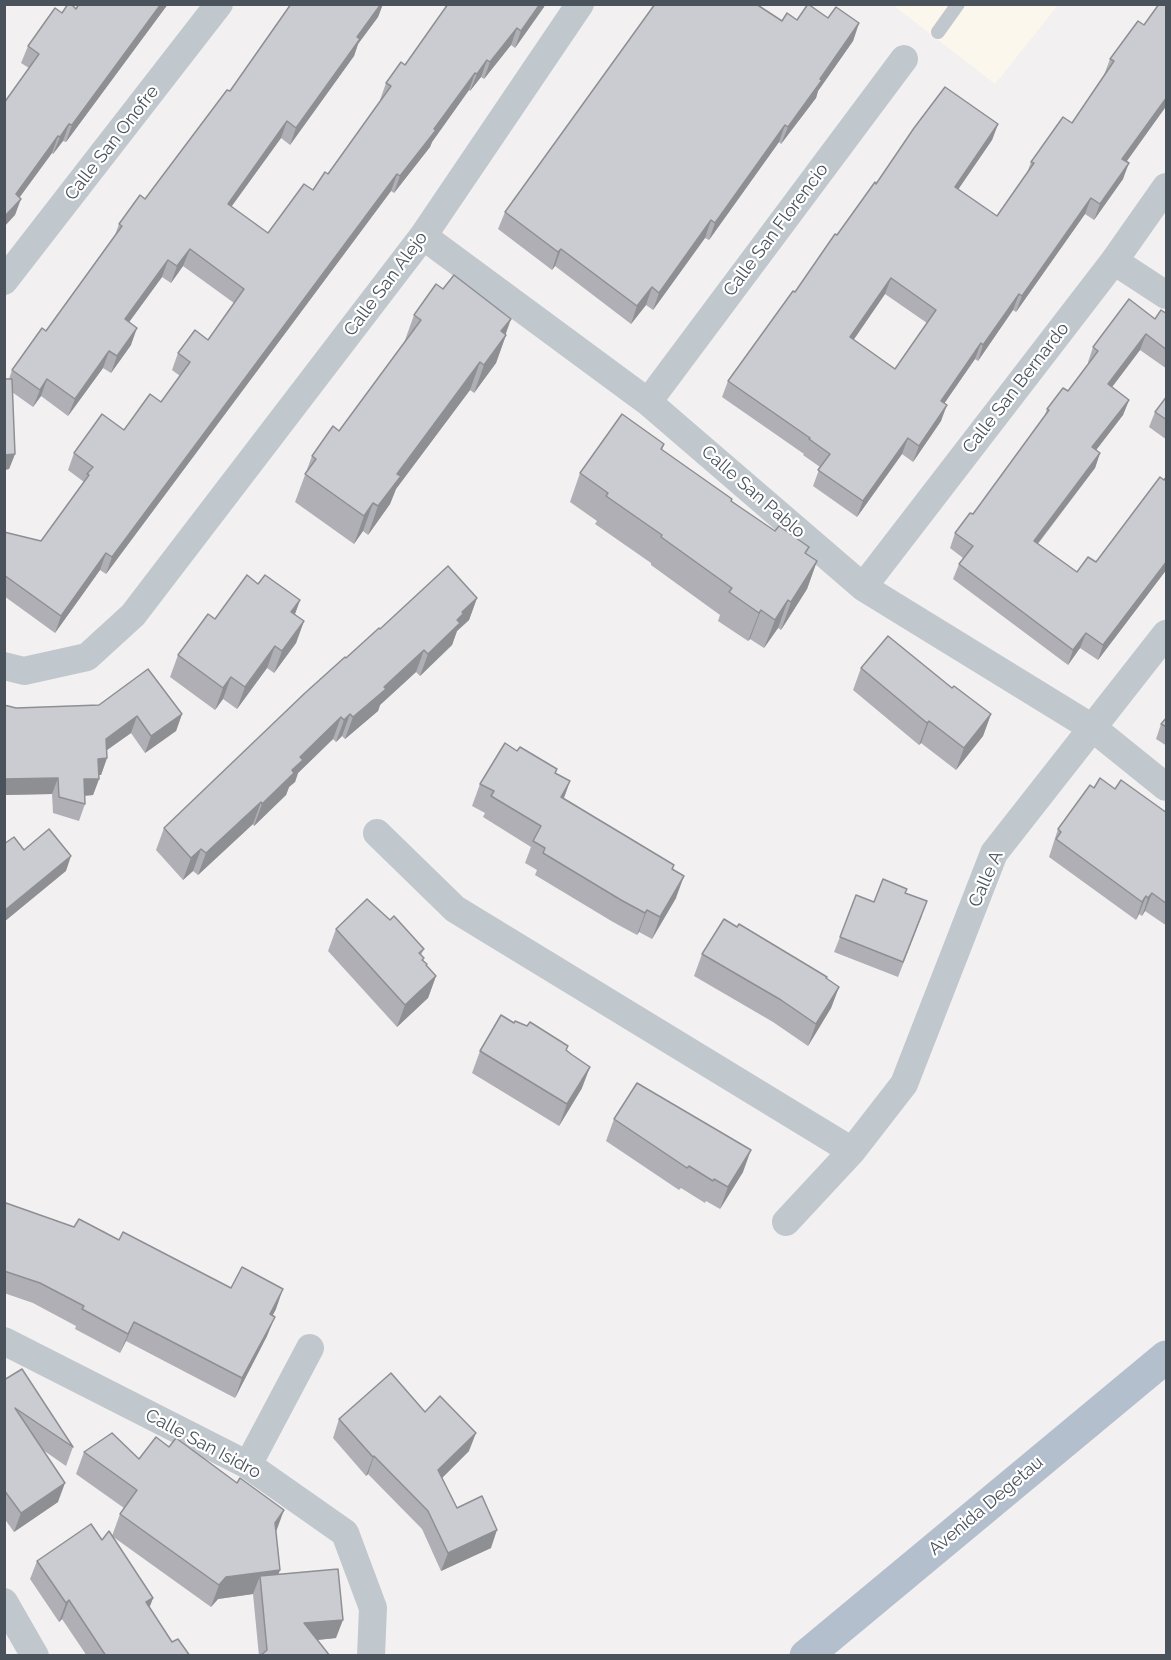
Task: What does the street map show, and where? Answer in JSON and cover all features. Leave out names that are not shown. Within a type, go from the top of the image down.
[{"type":"main road","name":"Avenida Degetau","points":[[806,1656],[1167,1357]]},
{"type":"street","name":"Calle San Onofre","points":[[4,280],[219,4]]},
{"type":"street","name":"Calle San Alejo","points":[[4,666],[24,671],[87,657],[133,615],[423,236],[580,4]]},
{"type":"street","name":"Calle San Florencio","points":[[648,402],[904,59]]},
{"type":"street","name":"Calle San Bernardo","points":[[863,587],[1114,261],[1167,187]]},
{"type":"street","name":"Calle San Pablo","points":[[423,236],[648,402],[863,587],[1094,729],[1167,787]]},
{"type":"street","points":[[1114,261],[1167,295]]},
{"type":"street","name":"Calle A","points":[[786,1222],[852,1151],[904,1084],[994,853],[1167,634]]},
{"type":"street","points":[[377,833],[455,909],[852,1151]]},
{"type":"street","name":"Calle San Isidro","points":[[4,1341],[248,1465],[345,1533],[373,1608],[371,1656]]},
{"type":"street","points":[[248,1465],[310,1348]]},
{"type":"street","points":[[4,1602],[35,1656]]},
{"type":"lane","points":[[938,32],[958,4]]},
{"type":"shaded area","points":[[893,5],[1058,5],[995,84]]},
{"type":"building","points":[[68,4],[76,9],[79,4],[161,4],[72,125],[69,124],[60,137],[58,136],[16,194],[21,199],[4,217],[4,103],[39,54],[28,46],[55,8],[62,13]]},
{"type":"building","points":[[291,4],[381,4],[357,37],[360,39],[296,128],[287,121],[228,204],[268,233],[304,184],[313,190],[325,172],[328,174],[391,86],[386,83],[401,62],[405,65],[448,4],[540,4],[521,31],[517,28],[490,62],[487,60],[477,74],[475,73],[434,129],[436,130],[400,176],[397,174],[112,557],[106,553],[61,616],[4,575],[4,532],[41,541],[93,467],[74,453],[102,414],[124,430],[150,394],[161,402],[190,362],[178,353],[195,330],[208,340],[244,289],[190,249],[177,266],[168,260],[125,319],[137,328],[117,356],[109,351],[75,399],[47,379],[40,390],[12,370],[42,328],[46,331],[122,226],[119,224],[140,195],[145,199],[227,90],[230,91]]},
{"type":"building","points":[[655,4],[756,4],[782,21],[787,13],[797,20],[808,4],[828,18],[836,7],[859,23],[820,79],[822,80],[788,127],[785,125],[715,223],[711,220],[659,293],[652,287],[637,306],[561,249],[558,252],[505,212]]},
{"type":"building","points":[[1159,4],[1167,4],[1167,97],[1122,159],[1129,163],[1100,204],[1091,198],[1022,296],[1019,294],[983,345],[981,343],[941,401],[947,405],[919,446],[908,438],[863,501],[818,470],[830,454],[728,381],[835,234],[837,235],[875,182],[876,184],[945,87],[998,124],[955,187],[997,216],[1063,117],[1072,123],[1114,61],[1110,59],[1138,21],[1144,25]],"holes":[[[891,278],[936,310],[895,369],[850,337]]]},
{"type":"building","points":[[454,275],[511,319],[501,331],[506,335],[484,365],[480,362],[397,474],[401,476],[378,506],[373,503],[364,516],[305,474],[316,459],[312,456],[333,426],[339,431],[421,320],[414,315],[436,284],[443,289]]},
{"type":"building","points":[[1129,299],[1155,319],[1161,310],[1167,314],[1167,350],[1146,334],[1108,384],[1129,400],[1092,447],[1100,453],[1034,541],[1077,572],[1088,557],[1096,562],[1160,477],[1164,480],[1167,476],[1167,561],[1103,645],[1086,633],[1073,650],[959,564],[973,546],[955,533],[970,513],[973,514],[1063,388],[1068,391],[1098,351],[1093,347]]},
{"type":"building","points":[[4,379],[12,379],[15,454],[4,455]]},
{"type":"building","points":[[1167,396],[1167,420],[1155,412]]},
{"type":"building","points":[[622,414],[664,444],[661,449],[732,499],[731,501],[775,531],[779,526],[809,547],[805,553],[817,561],[791,602],[788,600],[775,620],[761,610],[759,613],[729,592],[732,588],[606,496],[608,493],[580,473]]},
{"type":"building","points":[[448,566],[477,598],[462,612],[463,614],[457,620],[460,623],[428,654],[424,650],[384,687],[386,689],[353,717],[350,714],[344,720],[341,717],[300,757],[303,760],[292,770],[294,773],[262,804],[261,802],[206,853],[201,849],[191,858],[164,828],[305,693],[380,629]]},
{"type":"building","points":[[247,575],[258,584],[265,575],[300,600],[291,612],[304,621],[282,651],[275,646],[245,687],[231,677],[223,688],[178,655],[208,614],[215,619]]},
{"type":"building","points":[[888,636],[952,688],[954,686],[991,714],[964,748],[929,721],[927,723],[861,668]]},
{"type":"building","points":[[148,669],[182,714],[151,736],[137,716],[106,739],[107,758],[98,759],[99,779],[84,779],[85,804],[59,797],[58,778],[4,779],[4,705],[16,708],[99,705]]},
{"type":"building","points":[[1167,717],[1167,727],[1161,724]]},
{"type":"building","points":[[505,743],[517,751],[520,747],[557,769],[555,773],[570,781],[561,797],[674,865],[672,869],[684,876],[660,917],[647,910],[645,913],[621,900],[543,853],[545,848],[533,841],[541,826],[491,796],[494,791],[480,784]]},
{"type":"building","points":[[1100,778],[1115,789],[1121,780],[1167,813],[1167,904],[1152,893],[1142,902],[1056,839],[1061,832],[1058,829],[1090,785],[1094,788]]},
{"type":"building","points":[[49,829],[71,856],[4,911],[4,844],[14,837],[24,850]]},
{"type":"building","points":[[883,879],[907,889],[905,893],[927,901],[903,962],[840,937],[856,895],[874,902]]},
{"type":"building","points":[[367,899],[390,920],[394,916],[424,949],[419,953],[424,958],[422,960],[436,976],[405,1005],[336,929]]},
{"type":"building","points":[[724,919],[737,927],[739,924],[827,977],[839,987],[816,1024],[781,1000],[702,954]]},
{"type":"building","points":[[501,1015],[514,1023],[515,1021],[527,1026],[530,1022],[568,1046],[566,1050],[590,1067],[567,1104],[480,1051]]},
{"type":"building","points":[[637,1083],[751,1150],[728,1187],[714,1179],[713,1181],[689,1166],[687,1168],[614,1119]]},
{"type":"building","points":[[6,1203],[74,1227],[79,1219],[119,1240],[123,1232],[231,1288],[242,1267],[283,1289],[270,1314],[275,1317],[242,1378],[134,1322],[128,1334],[82,1309],[84,1306],[40,1283],[4,1271],[4,1207]]},
{"type":"building","points":[[22,1369],[73,1447],[15,1408],[65,1483],[21,1513],[4,1490],[4,1380]]},
{"type":"building","points":[[391,1373],[425,1412],[440,1396],[476,1433],[438,1470],[457,1508],[482,1496],[497,1530],[448,1553],[428,1511],[373,1457],[339,1419]]},
{"type":"building","points":[[112,1433],[139,1459],[156,1437],[169,1447],[176,1438],[237,1483],[240,1478],[284,1510],[275,1523],[280,1570],[226,1577],[219,1585],[120,1514],[137,1490],[84,1452]]},
{"type":"building","points":[[91,1524],[102,1540],[109,1531],[153,1598],[146,1602],[172,1642],[178,1639],[190,1656],[106,1656],[69,1600],[66,1603],[37,1561]]},
{"type":"building","points":[[338,1569],[343,1620],[304,1623],[330,1656],[260,1656],[267,1650],[260,1576]]}]
